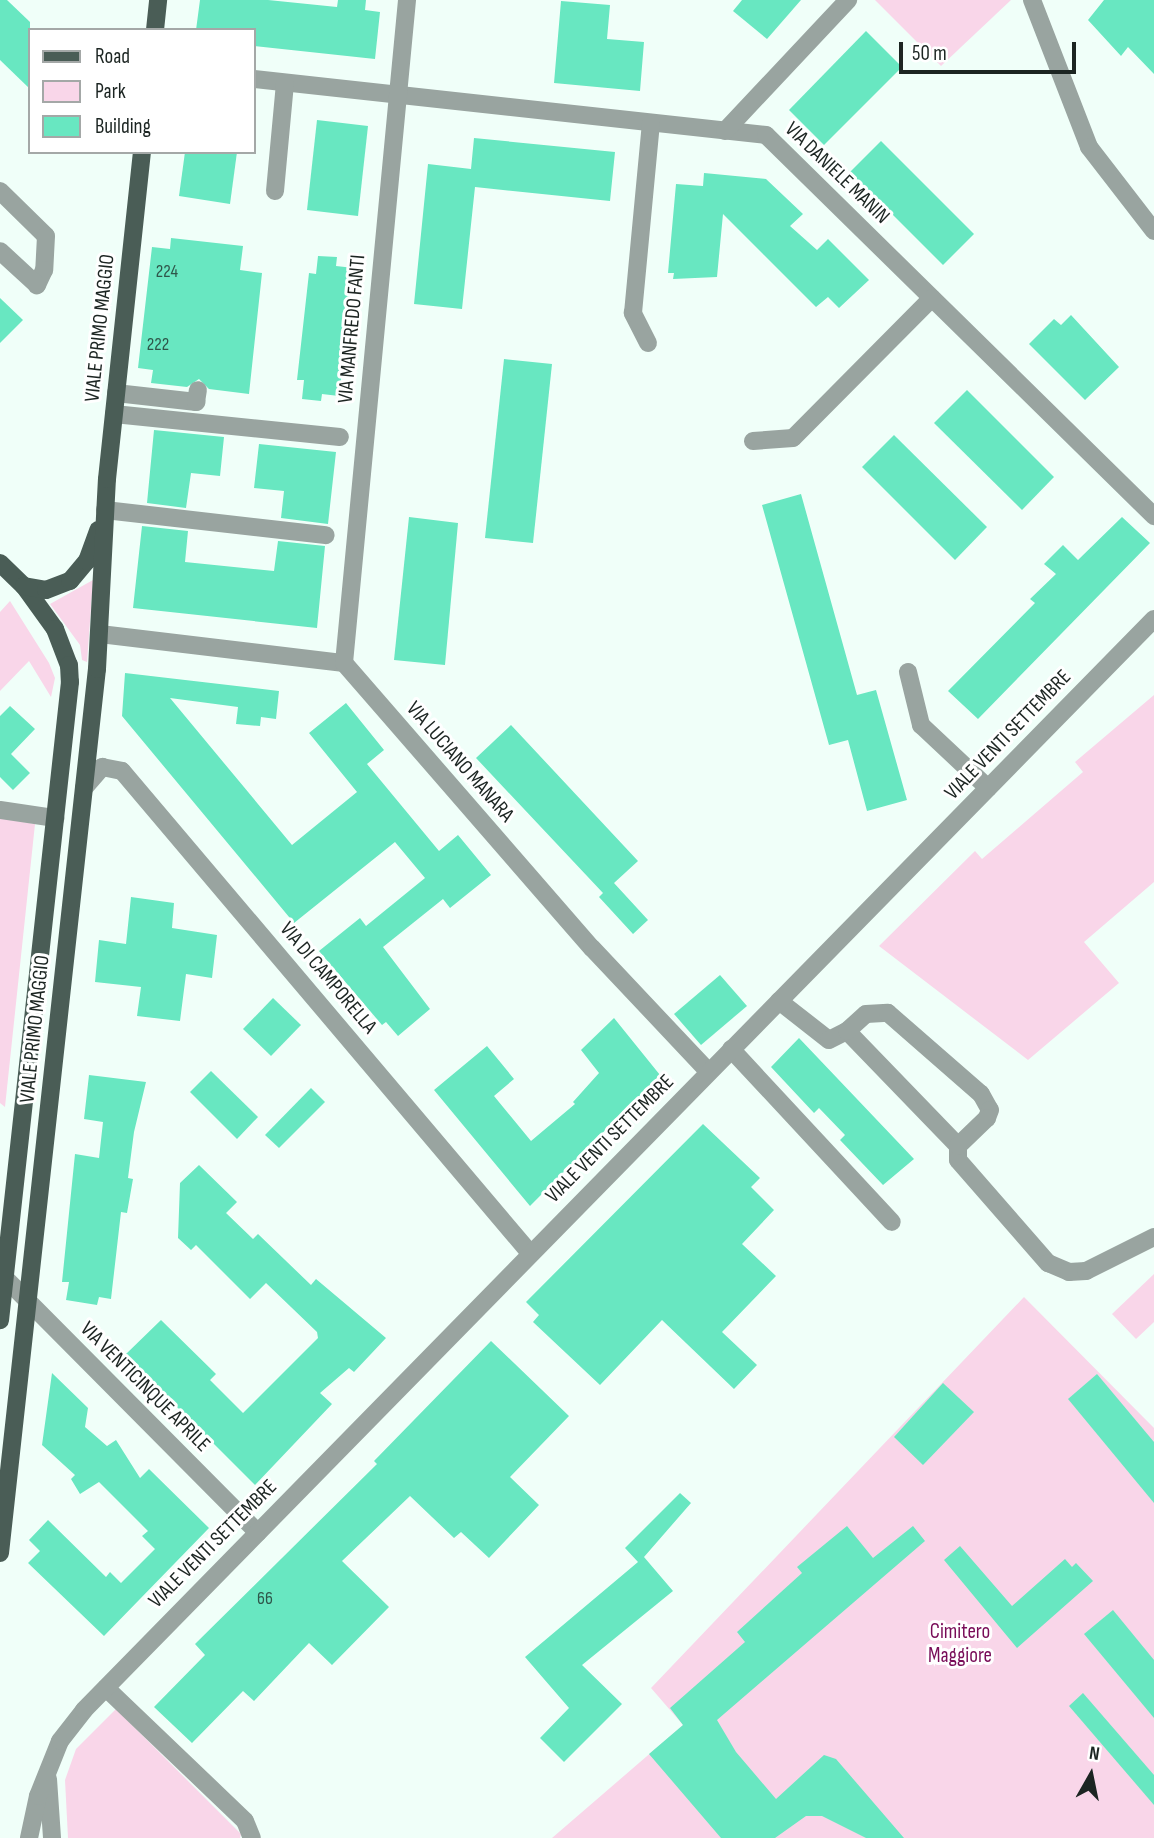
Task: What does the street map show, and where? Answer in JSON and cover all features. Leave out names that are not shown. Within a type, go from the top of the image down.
[{"type":"main road","points":[[155,28],[158,0]]},
{"type":"main road","name":"VIALE PRIMO MAGGIO","points":[[0,1553],[85,788],[100,634],[105,510],[142,154]]},
{"type":"main road","name":"VIALE PRIMO MAGGIO","points":[[24,586],[59,587],[71,582],[87,561],[105,510]]},
{"type":"main road","name":"VIALE PRIMO MAGGIO","points":[[0,563],[24,586],[55,629],[69,665],[70,682],[2,1276],[0,1320]]},
{"type":"street","name":"VIA MANFREDO FANTI","points":[[344,663],[407,0]]},
{"type":"street","points":[[725,131],[848,0]]},
{"type":"street","points":[[1032,0],[1089,147],[1154,231]]},
{"type":"street","name":"VIA DANIELE MANIN","points":[[256,79],[766,135],[1154,516]]},
{"type":"street","points":[[275,191],[285,83]]},
{"type":"street","points":[[648,343],[633,313],[650,124]]},
{"type":"street","points":[[0,191],[46,236],[44,270],[37,285],[0,251]]},
{"type":"street","points":[[753,442],[793,438],[932,298]]},
{"type":"street","points":[[116,393],[196,402],[198,390]]},
{"type":"street","points":[[114,414],[340,437]]},
{"type":"street","points":[[105,510],[326,536]]},
{"type":"street","name":"VIALE VENTI SETTEMBRE","points":[[29,1838],[60,1741],[104,1691],[530,1252],[1154,619]]},
{"type":"street","points":[[100,634],[344,663]]},
{"type":"street","name":"VIA LUCIANO MANARA","points":[[344,663],[592,948],[709,1072]]},
{"type":"street","points":[[908,672],[921,724],[988,788]]},
{"type":"street","name":"VIA DI CAMPORELLA","points":[[85,788],[102,767],[122,771],[530,1252]]},
{"type":"street","points":[[0,810],[55,818]]},
{"type":"street","points":[[779,1001],[829,1040],[847,1031],[866,1014],[887,1013],[981,1094],[989,1110],[987,1118],[958,1146]]},
{"type":"street","points":[[847,1031],[958,1146],[958,1160],[1041,1256],[1056,1268],[1086,1270],[1154,1237]]},
{"type":"street","points":[[731,1049],[892,1222]]},
{"type":"street","name":"VIA VENTICINQUE APRILE","points":[[2,1276],[258,1533]]},
{"type":"street","points":[[104,1691],[245,1821],[252,1838]]},
{"type":"street","points":[[49,1769],[52,1838]]},
{"type":"green space","points":[[875,0],[1011,0],[941,66]]},
{"type":"green space","points":[[93,580],[87,662],[82,660],[80,645],[50,604]]},
{"type":"green space","points":[[10,601],[49,663],[55,678],[51,697],[29,661],[0,691],[0,612]]},
{"type":"green space","points":[[1154,695],[1154,882],[1084,942],[1119,983],[1028,1060],[879,946],[975,851],[982,859],[1083,772],[1075,762]]},
{"type":"green space","points":[[0,818],[35,824],[5,1107],[0,1103]]},
{"type":"green space","points":[[1154,1274],[1154,1322],[1136,1339],[1112,1314]]},
{"type":"green space","name":"Cimitero Maggiore","points":[[1024,1297],[1154,1428],[1154,1838],[552,1838],[683,1725],[651,1688]]},
{"type":"green space","points":[[116,1709],[241,1834],[240,1838],[68,1838],[65,1780],[76,1749]]},
{"type":"building","points":[[0,0],[7,0],[30,22],[28,87],[0,60]]},
{"type":"building","points":[[200,0],[268,0],[337,7],[338,0],[366,0],[365,10],[380,12],[375,59],[256,46],[256,28],[196,28]]},
{"type":"building","points":[[742,0],[801,0],[767,39],[733,11]]},
{"type":"building","points":[[1104,0],[1154,0],[1154,74],[1128,47],[1121,56],[1088,20]]},
{"type":"building","points":[[561,1],[610,5],[607,39],[644,42],[640,91],[554,83]]},
{"type":"building","points":[[866,31],[902,67],[824,145],[789,110]]},
{"type":"building","points":[[317,120],[368,126],[358,216],[307,210]]},
{"type":"building","points":[[474,138],[615,152],[610,201],[475,187],[462,309],[414,304],[428,164],[471,169]]},
{"type":"building","points":[[881,141],[974,234],[943,265],[850,172]]},
{"type":"building","points":[[185,154],[237,154],[230,204],[179,196]]},
{"type":"building","points":[[704,173],[766,179],[803,214],[790,226],[817,250],[828,239],[869,280],[839,308],[828,297],[816,307],[723,214],[717,277],[673,279],[674,273],[668,273],[676,184],[703,186]]},
{"type":"building","points":[[171,238],[243,246],[240,270],[262,273],[249,394],[209,389],[199,379],[187,387],[151,383],[153,370],[138,368],[152,247],[170,249]]},
{"type":"building","points":[[318,256],[337,257],[336,266],[354,268],[339,396],[322,394],[321,401],[302,399],[304,380],[297,380],[309,273],[316,274]]},
{"type":"building","points":[[0,298],[23,320],[0,343]]},
{"type":"building","points":[[1071,315],[1119,367],[1085,400],[1029,344],[1054,319],[1061,325]]},
{"type":"building","points":[[504,359],[552,364],[533,543],[485,538]]},
{"type":"building","points":[[967,390],[1054,477],[1022,510],[934,423]]},
{"type":"building","points":[[154,430],[224,437],[220,476],[191,473],[186,508],[147,503]]},
{"type":"building","points":[[894,435],[987,527],[955,560],[862,467]]},
{"type":"building","points":[[259,444],[336,452],[328,524],[281,518],[284,491],[254,488]]},
{"type":"building","points":[[801,494],[857,695],[876,690],[907,800],[867,811],[848,740],[829,745],[762,505]]},
{"type":"building","points":[[409,517],[458,523],[445,665],[394,660]]},
{"type":"building","points":[[1122,517],[1150,543],[978,719],[948,691],[1035,603],[1030,599],[1056,574],[1044,564],[1063,545],[1078,560]]},
{"type":"building","points":[[142,526],[188,531],[185,562],[274,571],[278,541],[325,546],[317,628],[133,608]]},
{"type":"building","points":[[125,673],[279,691],[276,719],[261,717],[260,726],[236,724],[238,707],[170,698],[292,845],[357,792],[309,733],[346,703],[384,750],[367,764],[439,851],[458,835],[491,875],[450,908],[443,899],[383,947],[430,1009],[398,1036],[386,1022],[382,1025],[319,951],[360,918],[366,926],[425,878],[395,842],[294,923],[122,716]]},
{"type":"building","points":[[10,706],[35,729],[11,754],[30,773],[13,790],[0,777],[0,716]]},
{"type":"building","points":[[511,725],[638,861],[614,883],[648,920],[633,934],[599,897],[603,893],[476,758]]},
{"type":"building","points":[[131,897],[174,903],[172,928],[217,935],[212,978],[186,974],[180,1021],[137,1016],[141,987],[95,982],[99,940],[126,944]]},
{"type":"building","points":[[720,975],[747,1006],[701,1045],[674,1014]]},
{"type":"building","points":[[273,998],[301,1025],[271,1056],[243,1029]]},
{"type":"building","points":[[614,1018],[660,1075],[530,1206],[434,1090],[487,1046],[514,1079],[494,1096],[531,1141],[575,1104],[573,1102],[599,1073],[581,1050]]},
{"type":"building","points":[[799,1038],[914,1159],[883,1185],[840,1140],[845,1135],[819,1108],[814,1113],[771,1067]]},
{"type":"building","points":[[211,1071],[258,1117],[237,1139],[190,1092]]},
{"type":"building","points":[[89,1075],[146,1082],[134,1132],[128,1178],[133,1179],[127,1213],[121,1212],[111,1299],[99,1297],[97,1305],[66,1300],[69,1282],[62,1282],[75,1154],[99,1158],[103,1122],[84,1119]]},
{"type":"building","points":[[311,1088],[325,1102],[279,1148],[265,1135]]},
{"type":"building","points":[[703,1124],[760,1178],[751,1187],[774,1210],[742,1244],[776,1276],[722,1332],[757,1365],[734,1389],[662,1320],[600,1385],[533,1322],[539,1315],[526,1302]]},
{"type":"building","points":[[199,1165],[237,1202],[226,1213],[253,1239],[258,1234],[311,1285],[316,1279],[386,1338],[354,1372],[349,1368],[320,1393],[332,1404],[255,1485],[125,1355],[161,1320],[216,1374],[210,1380],[243,1413],[318,1338],[317,1332],[266,1283],[250,1299],[196,1245],[191,1250],[178,1238],[180,1183]]},
{"type":"building","points":[[491,1341],[569,1416],[510,1477],[539,1505],[489,1558],[461,1532],[454,1538],[410,1496],[342,1561],[389,1607],[332,1665],[309,1643],[254,1701],[243,1691],[192,1743],[154,1707],[205,1655],[195,1644],[377,1464],[374,1461]]},
{"type":"building","points":[[52,1373],[88,1408],[85,1427],[107,1446],[116,1440],[140,1478],[149,1469],[209,1528],[104,1636],[28,1563],[40,1551],[29,1540],[48,1520],[106,1577],[110,1572],[121,1583],[155,1549],[142,1536],[148,1531],[99,1482],[80,1494],[71,1479],[75,1475],[42,1445]]},
{"type":"building","points":[[1097,1374],[1154,1442],[1154,1503],[1068,1399]]},
{"type":"building","points":[[943,1383],[974,1412],[923,1465],[894,1437]]},
{"type":"building","points":[[680,1493],[691,1503],[644,1557],[673,1591],[582,1665],[622,1704],[564,1762],[540,1738],[569,1708],[525,1657],[638,1562],[625,1548]]},
{"type":"building","points":[[847,1526],[873,1558],[913,1526],[925,1541],[717,1720],[736,1752],[776,1799],[824,1755],[836,1759],[904,1838],[866,1838],[822,1816],[806,1816],[775,1838],[721,1838],[649,1754],[683,1725],[670,1708],[745,1642],[737,1632],[802,1573],[797,1567]]},
{"type":"building","points":[[960,1546],[1012,1606],[1065,1559],[1072,1567],[1076,1563],[1093,1581],[1017,1648],[944,1560]]},
{"type":"building","points":[[1113,1610],[1154,1660],[1154,1718],[1084,1634]]},
{"type":"building","points":[[1083,1693],[1154,1775],[1154,1805],[1069,1706]]}]
